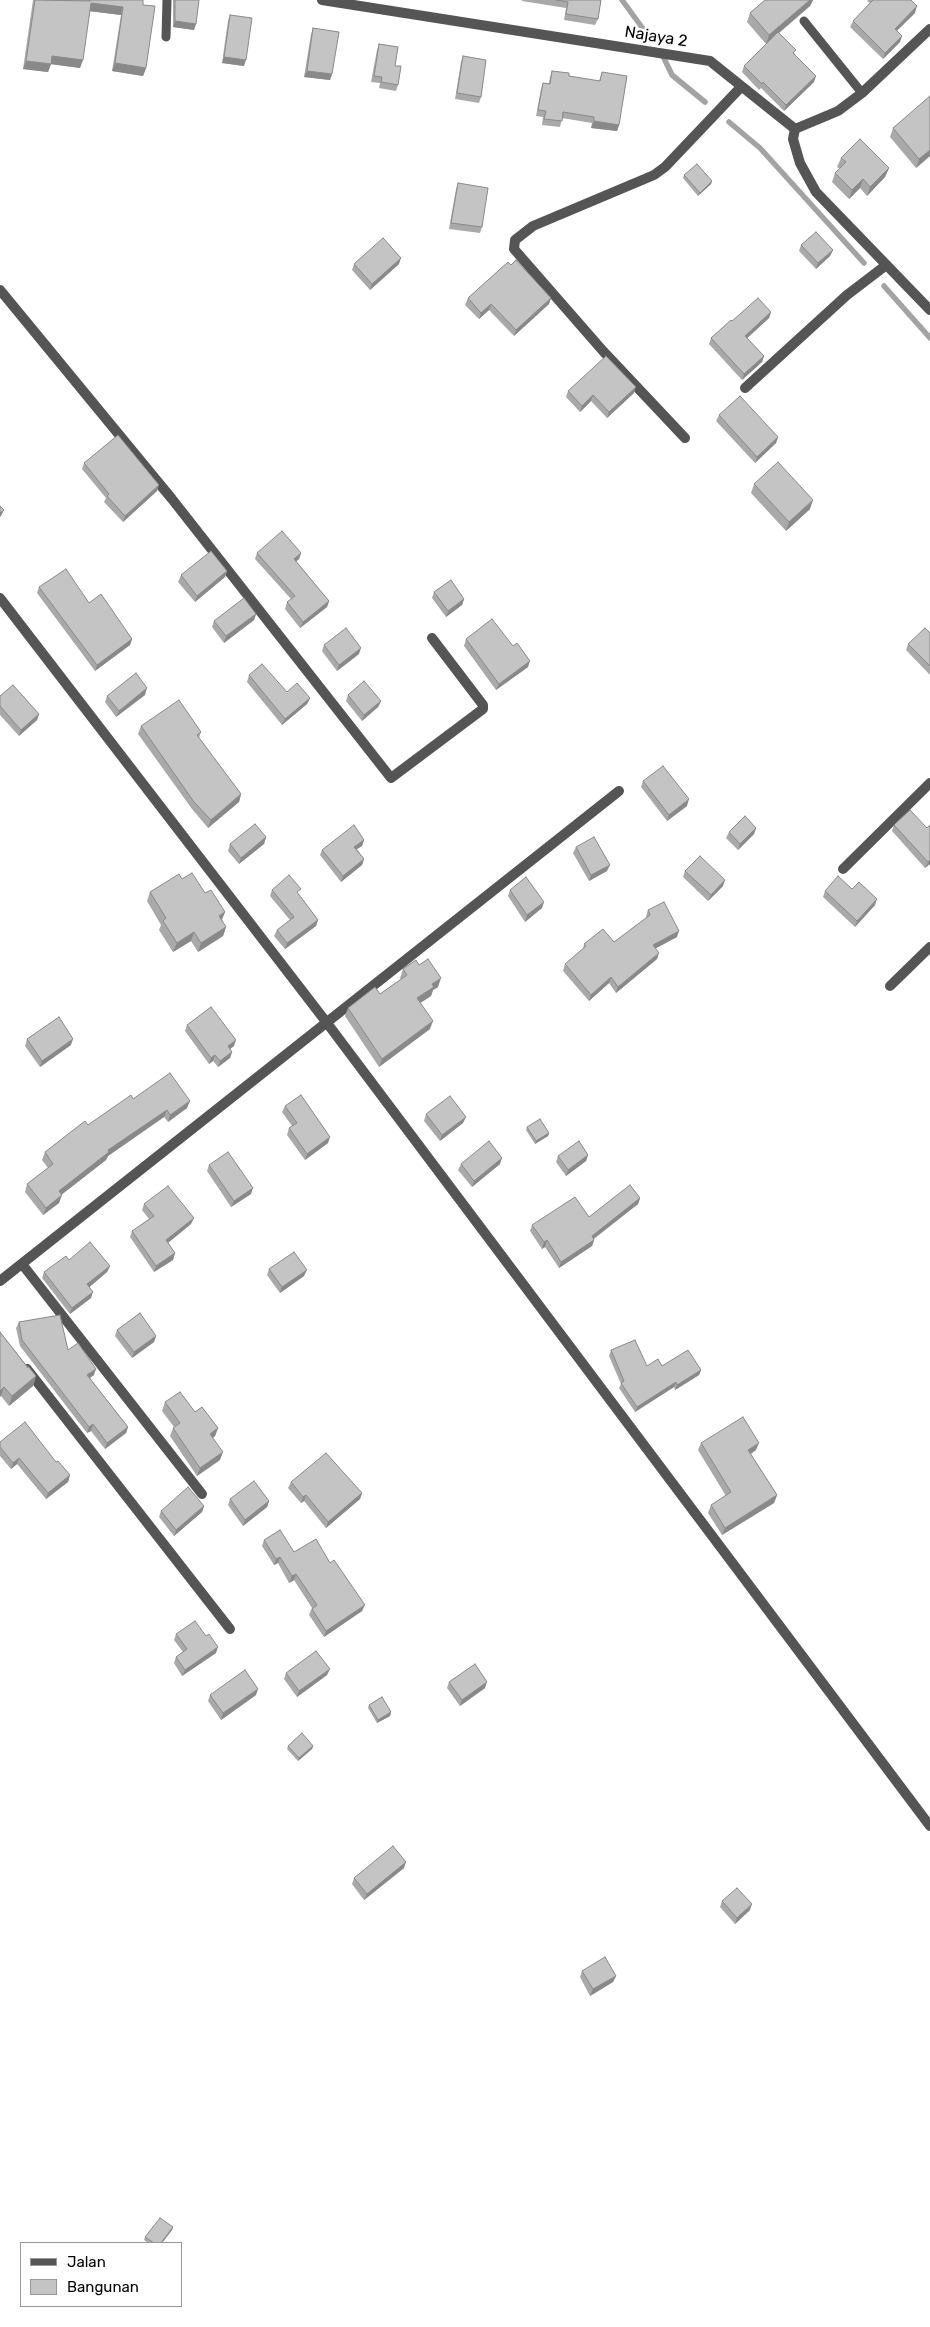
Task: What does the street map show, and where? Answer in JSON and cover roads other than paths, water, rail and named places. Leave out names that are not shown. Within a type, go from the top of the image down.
[{"type":"street","name":"Najaya 2","points":[[322,0],[710,61],[795,129]]},
{"type":"street","points":[[930,29],[862,93],[838,111],[795,129],[793,139],[800,163],[816,192],[930,310]]},
{"type":"street","points":[[685,438],[603,351],[514,249],[515,240],[533,226],[654,175],[665,167],[741,87]]},
{"type":"street","points":[[745,388],[847,295],[886,266]]},
{"type":"street","points":[[0,290],[172,499],[391,778],[483,709],[482,703],[432,638]]},
{"type":"street","points":[[0,598],[327,1023],[930,1826]]},
{"type":"street","points":[[843,869],[930,782]]},
{"type":"street","points":[[0,1281],[619,791]]},
{"type":"street","points":[[890,986],[930,947]]},
{"type":"street","points":[[22,1264],[202,1494]]},
{"type":"street","points":[[22,1362],[230,1628]]},
{"type":"lane","points":[[166,37],[167,0]]},
{"type":"lane","points":[[804,21],[862,93]]},
{"type":"waterway","points":[[622,0],[649,37]]},
{"type":"waterway","points":[[662,54],[672,75],[705,102]]},
{"type":"waterway","points":[[729,122],[760,148],[864,263]]},
{"type":"waterway","points":[[884,286],[930,338]]}]
